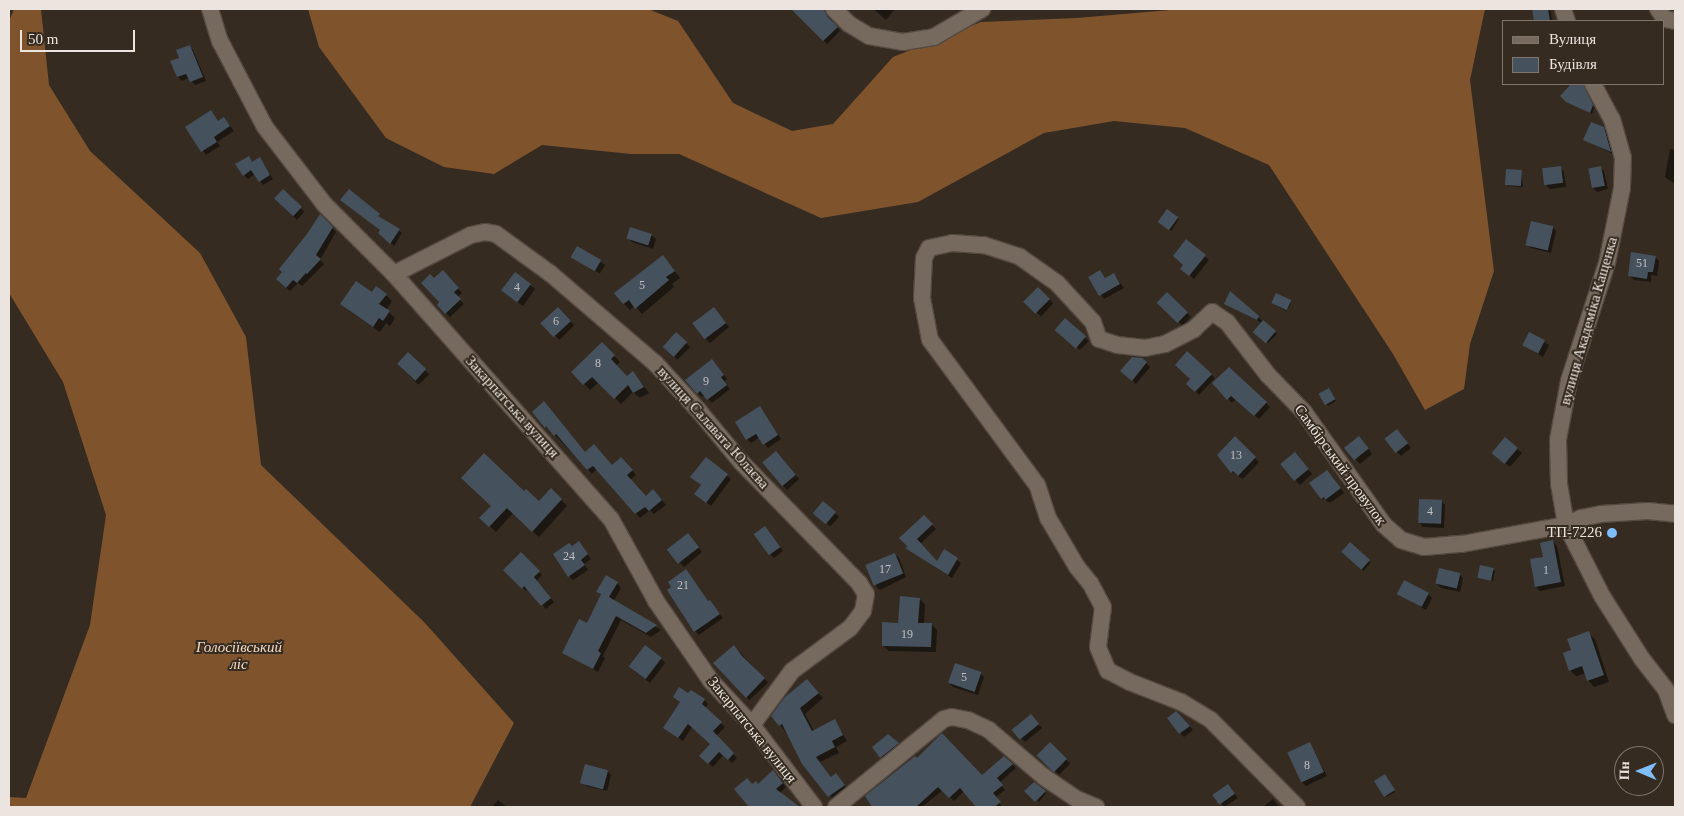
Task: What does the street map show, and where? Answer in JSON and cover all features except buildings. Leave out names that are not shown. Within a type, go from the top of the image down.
[{"type":"street","name":"Закарпатська вулиця","points":[[210,9],[220,41],[265,127],[324,204],[394,274],[612,519],[666,615],[711,681],[752,724],[814,807]]},
{"type":"street","points":[[834,9],[850,24],[869,36],[903,42],[934,37],[982,9]]},
{"type":"street","points":[[1658,9],[1665,19],[1675,21]]},
{"type":"street","name":"вулиця Академіка Кащенка","points":[[1594,85],[1612,119],[1623,158],[1622,188],[1607,263],[1569,381],[1558,440],[1559,484],[1566,525],[1602,596],[1642,659],[1666,690],[1675,715]]},
{"type":"street","name":"вулиця Салавата Юлаєва","points":[[394,274],[471,235],[485,232],[496,234],[551,274],[655,363],[699,411],[742,463],[859,584],[866,594],[863,611],[850,628],[792,671],[752,724]]},
{"type":"street","name":"Самбірський провулок","points":[[1297,807],[1211,720],[1181,702],[1130,682],[1108,671],[1098,647],[1103,607],[1090,583],[1077,567],[1048,518],[1037,484],[930,340],[922,298],[924,258],[929,248],[952,244],[984,246],[1020,257],[1056,283],[1093,322],[1099,339],[1117,345],[1145,348],[1165,344],[1194,329],[1212,312],[1227,322],[1268,375],[1304,412],[1384,526],[1401,540],[1424,547],[1462,544],[1566,525]]},
{"type":"street","points":[[1566,525],[1581,518],[1602,514],[1648,511],[1675,514]]},
{"type":"street","points":[[836,807],[944,719],[952,717],[968,720],[989,730],[1044,777],[1077,799],[1096,807]]},
{"type":"green space","name":"Голосіївський ліс","points":[[14,9],[41,9],[49,85],[90,151],[200,253],[246,337],[261,465],[425,623],[514,723],[470,807],[9,807],[9,797],[26,798],[90,625],[106,515],[63,382],[9,293],[9,21]]},
{"type":"green space","points":[[308,9],[648,9],[678,21],[733,103],[792,131],[833,124],[893,57],[981,22],[1077,18],[1182,9],[1485,9],[1470,80],[1494,271],[1470,344],[1464,389],[1425,410],[1393,354],[1269,165],[1185,128],[1114,121],[1044,133],[918,202],[821,218],[679,154],[631,154],[542,145],[494,174],[444,167],[386,138],[319,47]]},
{"type":"place","name":"ТП-7226","points":[[1612,533]]}]
